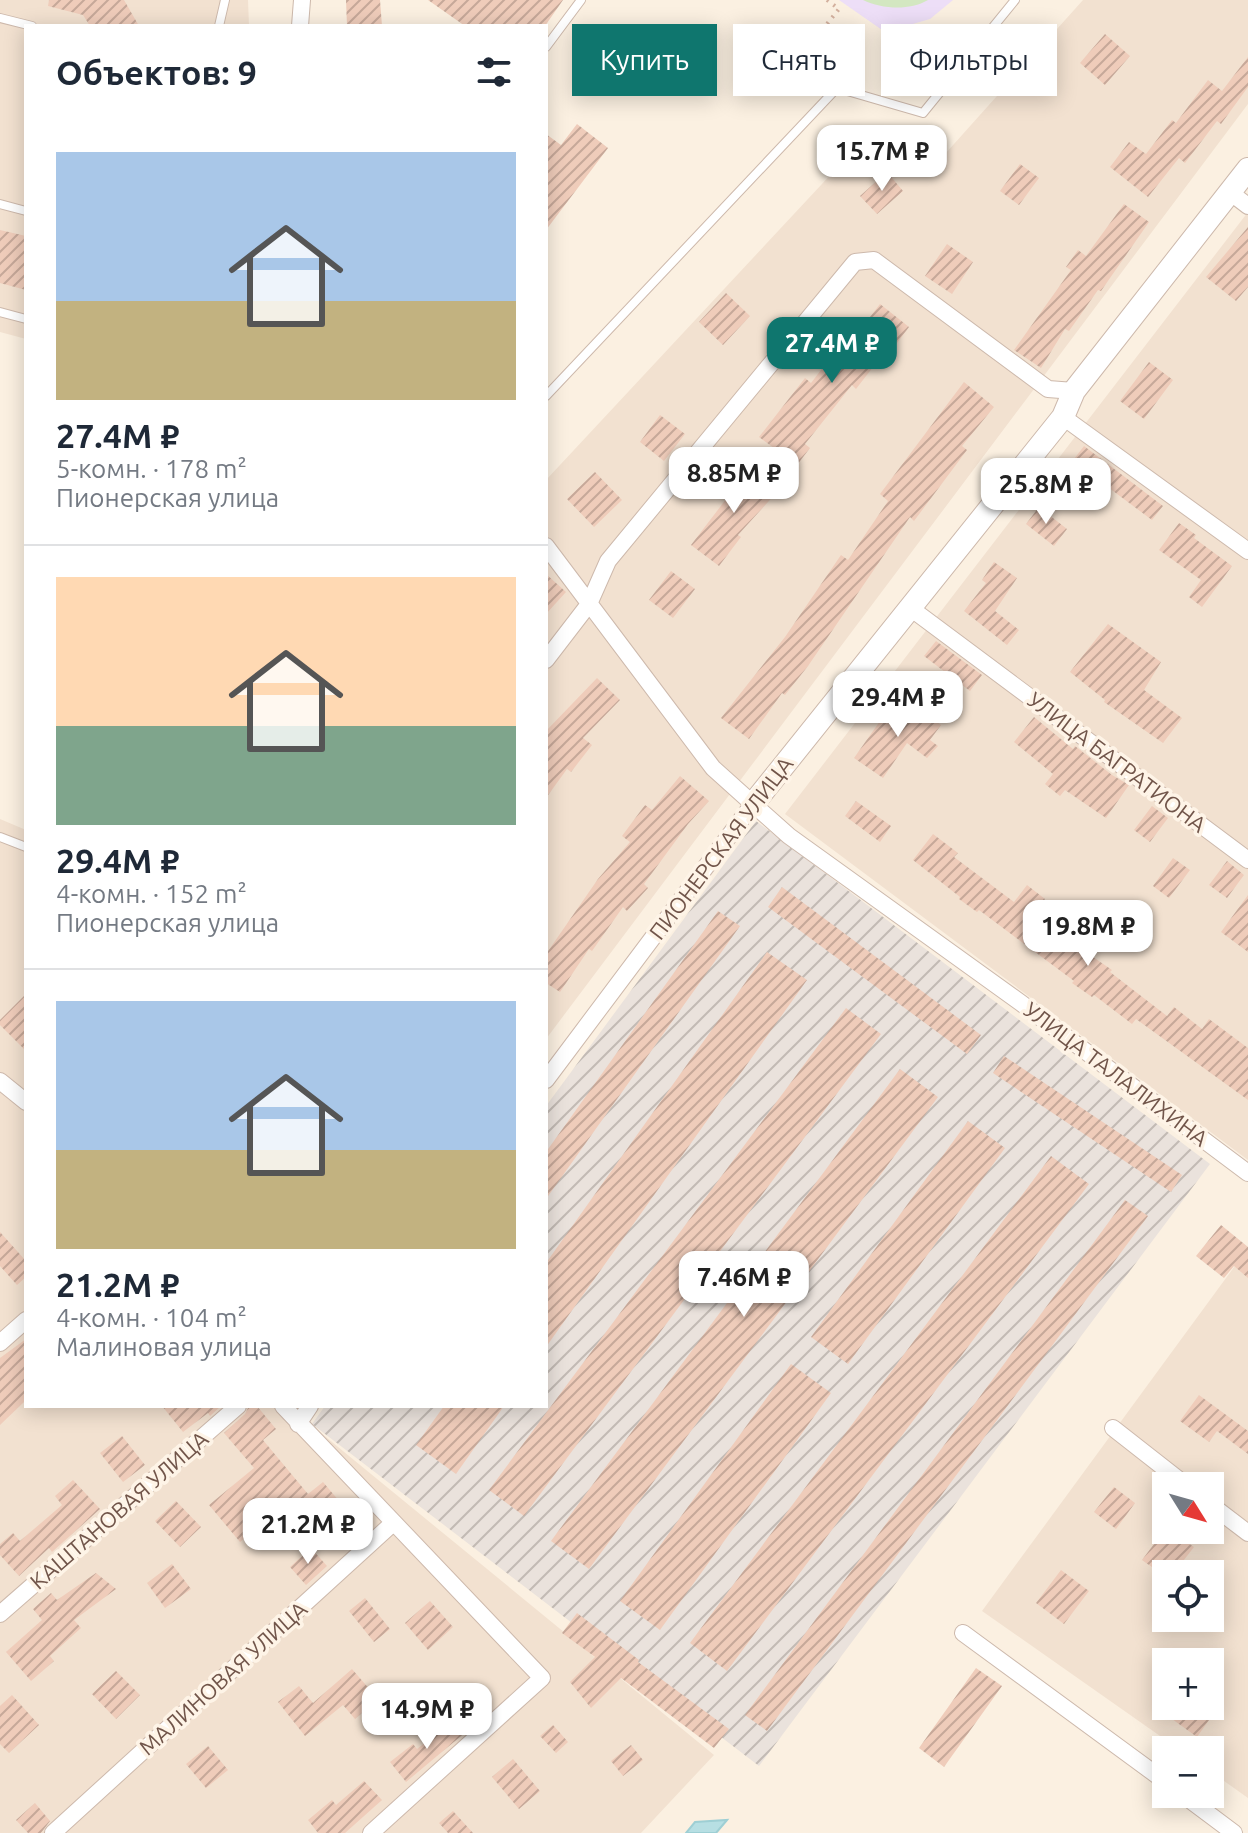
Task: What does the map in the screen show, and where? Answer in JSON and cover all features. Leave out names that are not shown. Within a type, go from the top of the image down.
[{"type":"street","points":[[300,24],[302,0]]},
{"type":"street","name":"ПИОНЕРСКАЯ УЛИЦА","points":[[548,1077],[753,804],[1063,417],[1074,391],[1240,200],[1248,169]]},
{"type":"street","points":[[548,657],[589,604],[608,561],[855,262],[874,260],[1048,389],[1074,391]]},
{"type":"street","points":[[1063,417],[1248,551]]},
{"type":"street","name":"УЛИЦА ТАЛАЛИХИНА","points":[[548,549],[713,768],[753,804],[789,836],[1021,1003],[1248,1173]]},
{"type":"street","name":"УЛИЦА БАГРАТИОНА","points":[[909,607],[1248,860]]},
{"type":"street","points":[[0,1081],[24,1100]]},
{"type":"street","points":[[0,1343],[24,1322]]},
{"type":"street","name":"КАШТАНОВАЯ УЛИЦА","points":[[0,1614],[236,1408]]},
{"type":"street","points":[[285,1408],[542,1678],[371,1833]]},
{"type":"street","points":[[298,1424],[309,1408]]},
{"type":"street","points":[[1113,1428],[1169,1472]]},
{"type":"street","points":[[1224,1515],[1248,1533]]},
{"type":"street","name":"МАЛИНОВАЯ УЛИЦА","points":[[53,1833],[393,1523]]},
{"type":"street","points":[[963,1633],[1152,1772]]},
{"type":"street","points":[[1201,1808],[1234,1833]]},
{"type":"lane","points":[[219,24],[225,0]]},
{"type":"lane","points":[[548,44],[581,0]]},
{"type":"lane","points":[[865,96],[923,113],[1015,0]]},
{"type":"lane","points":[[0,18],[24,24]]},
{"type":"lane","points":[[548,394],[829,96]]},
{"type":"lane","points":[[0,204],[24,210]]},
{"type":"lane","points":[[0,312],[24,318]]},
{"type":"lane","points":[[0,837],[24,846]]},
{"type":"path","points":[[827,0],[839,9],[827,24]]},
{"type":"shaded area","points":[[0,0],[248,0],[249,24],[24,24],[24,338],[0,332]]},
{"type":"shaded area","points":[[839,0],[953,0],[930,19],[913,24],[881,24],[881,29]]},
{"type":"shaded area","points":[[1083,0],[1248,0],[1248,104],[548,1036],[548,478],[835,170],[937,163],[997,96],[1057,96],[1057,29]]},
{"type":"shaded area","points":[[1248,212],[1248,1160],[785,814]]},
{"type":"shaded area","points":[[0,819],[24,829],[24,1408],[290,1408],[714,1755],[641,1833],[0,1833]]},
{"type":"shaded area","points":[[756,821],[1210,1164],[759,1766],[312,1424],[324,1408],[548,1408],[548,1103]]},
{"type":"shaded area","points":[[1248,1248],[1248,1798],[1224,1781],[1224,1736],[1160,1736],[982,1611]]},
{"type":"green space","points":[[863,0],[928,0],[896,8]]},
{"type":"water","points":[[727,1820],[716,1833],[686,1833],[695,1822]]},
{"type":"building","points":[[49,0],[124,0],[138,24],[89,24],[83,15],[48,6]]},
{"type":"building","points":[[346,0],[380,0],[382,24],[347,24]]},
{"type":"building","points":[[428,0],[563,0],[546,24],[462,24]]},
{"type":"building","points":[[1105,34],[1130,56],[1105,85],[1080,63]]},
{"type":"building","points":[[1248,57],[1248,87],[1221,124],[1217,121],[1185,163],[1179,158],[1148,197],[1110,167],[1129,142],[1146,154],[1172,120],[1176,123],[1208,80],[1222,91]]},
{"type":"building","points":[[577,124],[608,148],[548,227],[548,135],[561,145]]},
{"type":"building","points":[[1020,164],[1039,178],[1019,205],[1000,191]]},
{"type":"building","points":[[887,172],[903,191],[877,214],[860,196]]},
{"type":"building","points":[[1124,204],[1149,222],[1101,291],[1098,290],[1069,331],[1065,329],[1041,368],[1014,350],[1071,270],[1066,267],[1078,250],[1086,256]]},
{"type":"building","points":[[1248,227],[1248,287],[1236,301],[1206,277]]},
{"type":"building","points":[[0,230],[24,236],[24,289],[0,283]]},
{"type":"building","points":[[947,244],[973,262],[952,294],[925,276]]},
{"type":"building","points":[[726,293],[750,316],[723,345],[699,322]]},
{"type":"building","points":[[880,304],[909,327],[891,351],[887,349],[856,389],[852,385],[805,444],[810,448],[797,465],[759,437],[805,378],[811,383],[844,340],[849,344]]},
{"type":"building","points":[[1149,362],[1173,380],[1144,419],[1120,401]]},
{"type":"building","points":[[964,382],[994,407],[962,446],[967,450],[914,521],[910,517],[808,666],[785,695],[782,693],[749,739],[721,718],[785,637],[841,555],[848,560],[888,501],[880,494]]},
{"type":"building","points":[[660,415],[685,434],[664,461],[640,442]]},
{"type":"building","points":[[1084,446],[1163,506],[1152,520],[1071,463]]},
{"type":"building","points":[[748,465],[777,492],[738,535],[741,537],[719,566],[691,545],[730,494],[725,490]]},
{"type":"building","points":[[595,472],[622,500],[594,527],[567,499]]},
{"type":"building","points":[[1039,507],[1067,529],[1054,546],[1026,524]]},
{"type":"building","points":[[1179,523],[1232,566],[1202,607],[1189,597],[1201,580],[1159,550]]},
{"type":"building","points":[[994,562],[1017,578],[995,611],[1019,630],[1007,645],[964,611],[986,583],[982,580]]},
{"type":"building","points":[[671,571],[695,589],[673,618],[649,600]]},
{"type":"building","points":[[548,576],[566,592],[548,612]]},
{"type":"building","points":[[1108,624],[1161,662],[1144,690],[1182,718],[1163,743],[1104,702],[1070,672]]},
{"type":"building","points":[[936,641],[982,675],[970,691],[924,656]]},
{"type":"building","points":[[597,678],[620,700],[583,738],[592,745],[571,772],[567,769],[548,795],[548,729]]},
{"type":"building","points":[[892,704],[908,716],[916,705],[941,725],[930,740],[938,746],[927,758],[907,743],[883,778],[854,758]]},
{"type":"building","points":[[1034,717],[1073,749],[1075,746],[1129,785],[1106,818],[1065,790],[1060,796],[1045,784],[1053,774],[1014,742]]},
{"type":"building","points":[[680,776],[709,801],[644,884],[648,888],[627,911],[623,907],[560,992],[548,984],[548,951],[598,879],[630,842],[622,836],[645,805],[652,810]]},
{"type":"building","points":[[856,801],[891,826],[880,842],[845,816]]},
{"type":"building","points":[[1152,806],[1168,818],[1150,842],[1134,830]]},
{"type":"building","points":[[933,834],[958,853],[954,857],[1014,902],[1027,885],[1045,899],[1033,916],[1112,970],[1110,972],[1167,1016],[1174,1007],[1202,1029],[1209,1019],[1248,1048],[1248,1100],[1136,1019],[1132,1024],[1094,995],[1092,997],[979,910],[977,912],[959,899],[913,860]]},
{"type":"building","points":[[1173,858],[1190,870],[1169,898],[1153,886]]},
{"type":"building","points":[[1227,861],[1244,875],[1227,898],[1209,885]]},
{"type":"building","points":[[782,887],[981,1035],[967,1054],[768,907]]},
{"type":"building","points":[[1248,895],[1248,952],[1221,932]]},
{"type":"building","points":[[718,911],[740,926],[548,1196],[548,1149]]},
{"type":"building","points":[[767,952],[807,980],[548,1344],[548,1260]]},
{"type":"building","points":[[24,996],[24,1049],[0,1025],[0,1020]]},
{"type":"building","points":[[846,1008],[881,1034],[524,1516],[489,1490]]},
{"type":"building","points":[[1004,1056],[1182,1175],[1171,1192],[993,1073]]},
{"type":"building","points":[[900,1069],[938,1097],[589,1569],[551,1541]]},
{"type":"building","points":[[968,1121],[1005,1148],[848,1364],[811,1337]]},
{"type":"building","points":[[1051,1156],[1089,1184],[727,1671],[690,1643]]},
{"type":"building","points":[[1125,1200],[1148,1216],[767,1731],[745,1715]]},
{"type":"building","points":[[1221,1225],[1248,1247],[1248,1278],[1234,1266],[1224,1278],[1196,1256]]},
{"type":"building","points":[[0,1232],[24,1259],[24,1279],[17,1285],[0,1266]]},
{"type":"building","points":[[24,1340],[24,1402],[0,1425],[0,1358]]},
{"type":"building","points":[[791,1364],[831,1393],[660,1630],[620,1601]]},
{"type":"building","points":[[1199,1395],[1248,1431],[1248,1454],[1217,1431],[1209,1442],[1180,1421]]},
{"type":"building","points":[[164,1408],[219,1408],[210,1416],[208,1413],[183,1432]]},
{"type":"building","points":[[248,1408],[259,1408],[276,1429],[263,1440],[308,1494],[323,1482],[345,1508],[316,1532],[291,1501],[240,1542],[209,1505],[254,1468],[224,1433]]},
{"type":"building","points":[[443,1408],[503,1408],[456,1474],[416,1445]]},
{"type":"building","points":[[122,1436],[145,1465],[123,1482],[100,1453]]},
{"type":"building","points":[[73,1480],[100,1509],[52,1552],[49,1548],[19,1576],[0,1555],[0,1544],[13,1533],[20,1541],[62,1505],[55,1496]]},
{"type":"building","points":[[1114,1487],[1135,1503],[1116,1529],[1094,1512]]},
{"type":"building","points":[[176,1501],[201,1527],[180,1547],[155,1521]]},
{"type":"building","points":[[1154,1544],[1190,1544],[1194,1547],[1184,1560],[1152,1560],[1152,1567],[1142,1560]]},
{"type":"building","points":[[311,1548],[327,1566],[306,1585],[290,1567]]},
{"type":"building","points":[[172,1564],[191,1589],[165,1608],[147,1583]]},
{"type":"building","points":[[1061,1570],[1089,1591],[1064,1624],[1036,1603]]},
{"type":"building","points":[[96,1573],[116,1589],[74,1620],[81,1628],[50,1656],[54,1661],[31,1681],[6,1652],[42,1620],[33,1609],[51,1593],[57,1600]]},
{"type":"building","points":[[365,1598],[390,1629],[374,1642],[349,1611]]},
{"type":"building","points":[[430,1601],[453,1627],[428,1650],[405,1623]]},
{"type":"building","points":[[577,1613],[729,1729],[714,1748],[621,1678],[591,1708],[570,1682],[595,1657],[562,1633]]},
{"type":"building","points":[[976,1668],[1002,1686],[944,1767],[919,1748]]},
{"type":"building","points":[[352,1669],[378,1699],[355,1719],[343,1705],[305,1736],[278,1702],[299,1686],[313,1703]]},
{"type":"building","points":[[116,1671],[140,1695],[116,1719],[92,1694]]},
{"type":"building","points":[[12,1695],[39,1725],[9,1753],[0,1744],[0,1706]]},
{"type":"building","points":[[457,1718],[467,1731],[406,1782],[390,1762],[413,1744],[417,1749]]},
{"type":"building","points":[[1173,1720],[1209,1720],[1196,1736]]},
{"type":"building","points":[[553,1725],[568,1742],[556,1753],[540,1736]]},
{"type":"building","points":[[631,1745],[643,1760],[623,1776],[611,1761]]},
{"type":"building","points":[[208,1746],[228,1770],[206,1788],[186,1764]]},
{"type":"building","points":[[513,1759],[540,1791],[519,1809],[492,1777]]},
{"type":"building","points":[[364,1781],[382,1800],[345,1833],[318,1833],[308,1820],[332,1800],[336,1805]]},
{"type":"building","points":[[35,1803],[50,1821],[41,1833],[28,1833],[16,1820]]},
{"type":"building","points":[[453,1811],[473,1833],[448,1833],[439,1823]]}]
